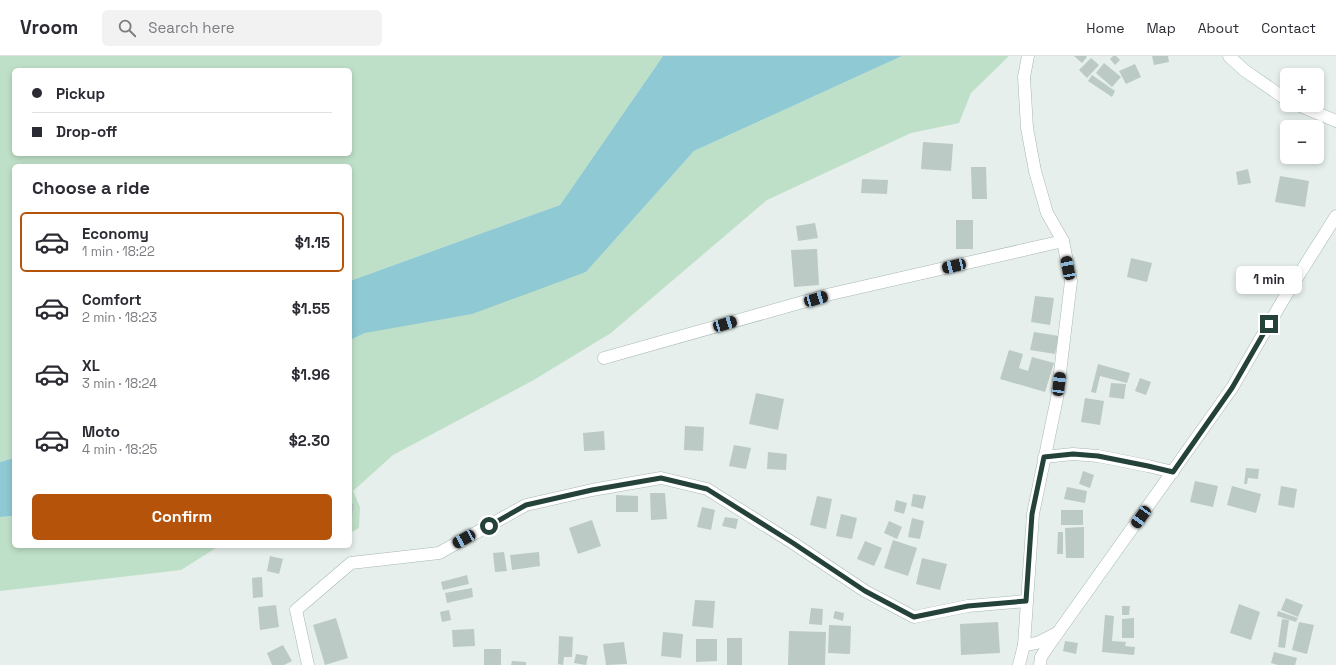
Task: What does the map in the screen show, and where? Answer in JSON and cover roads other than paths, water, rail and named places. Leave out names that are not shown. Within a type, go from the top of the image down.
[{"type":"street","points":[[1018,665],[1024,645],[1032,514],[1057,398],[1071,281],[1063,241],[1047,213],[1035,171],[1027,128],[1024,77],[1028,56]]},
{"type":"street","points":[[1229,56],[1244,70],[1280,95]]},
{"type":"street","points":[[1314,112],[1336,122]]},
{"type":"street","points":[[1040,665],[1042,657],[1058,633],[1232,388],[1280,306],[1336,216]]},
{"type":"street","points":[[604,358],[831,294],[1063,241]]},
{"type":"street","points":[[1044,457],[1073,454],[1098,456],[1173,472]]},
{"type":"street","points":[[308,665],[296,610],[351,563],[440,553],[526,505],[592,490],[661,478],[707,489],[793,543],[865,591],[914,617],[968,606],[1026,601]]},
{"type":"street","points":[[1024,645],[1037,643],[1058,633]]},
{"type":"water","points":[[663,56],[902,56],[694,151],[586,272],[472,314],[365,333],[352,339],[352,280],[560,205]]},
{"type":"water","points":[[12,459],[12,516],[0,517],[0,462]]}]
